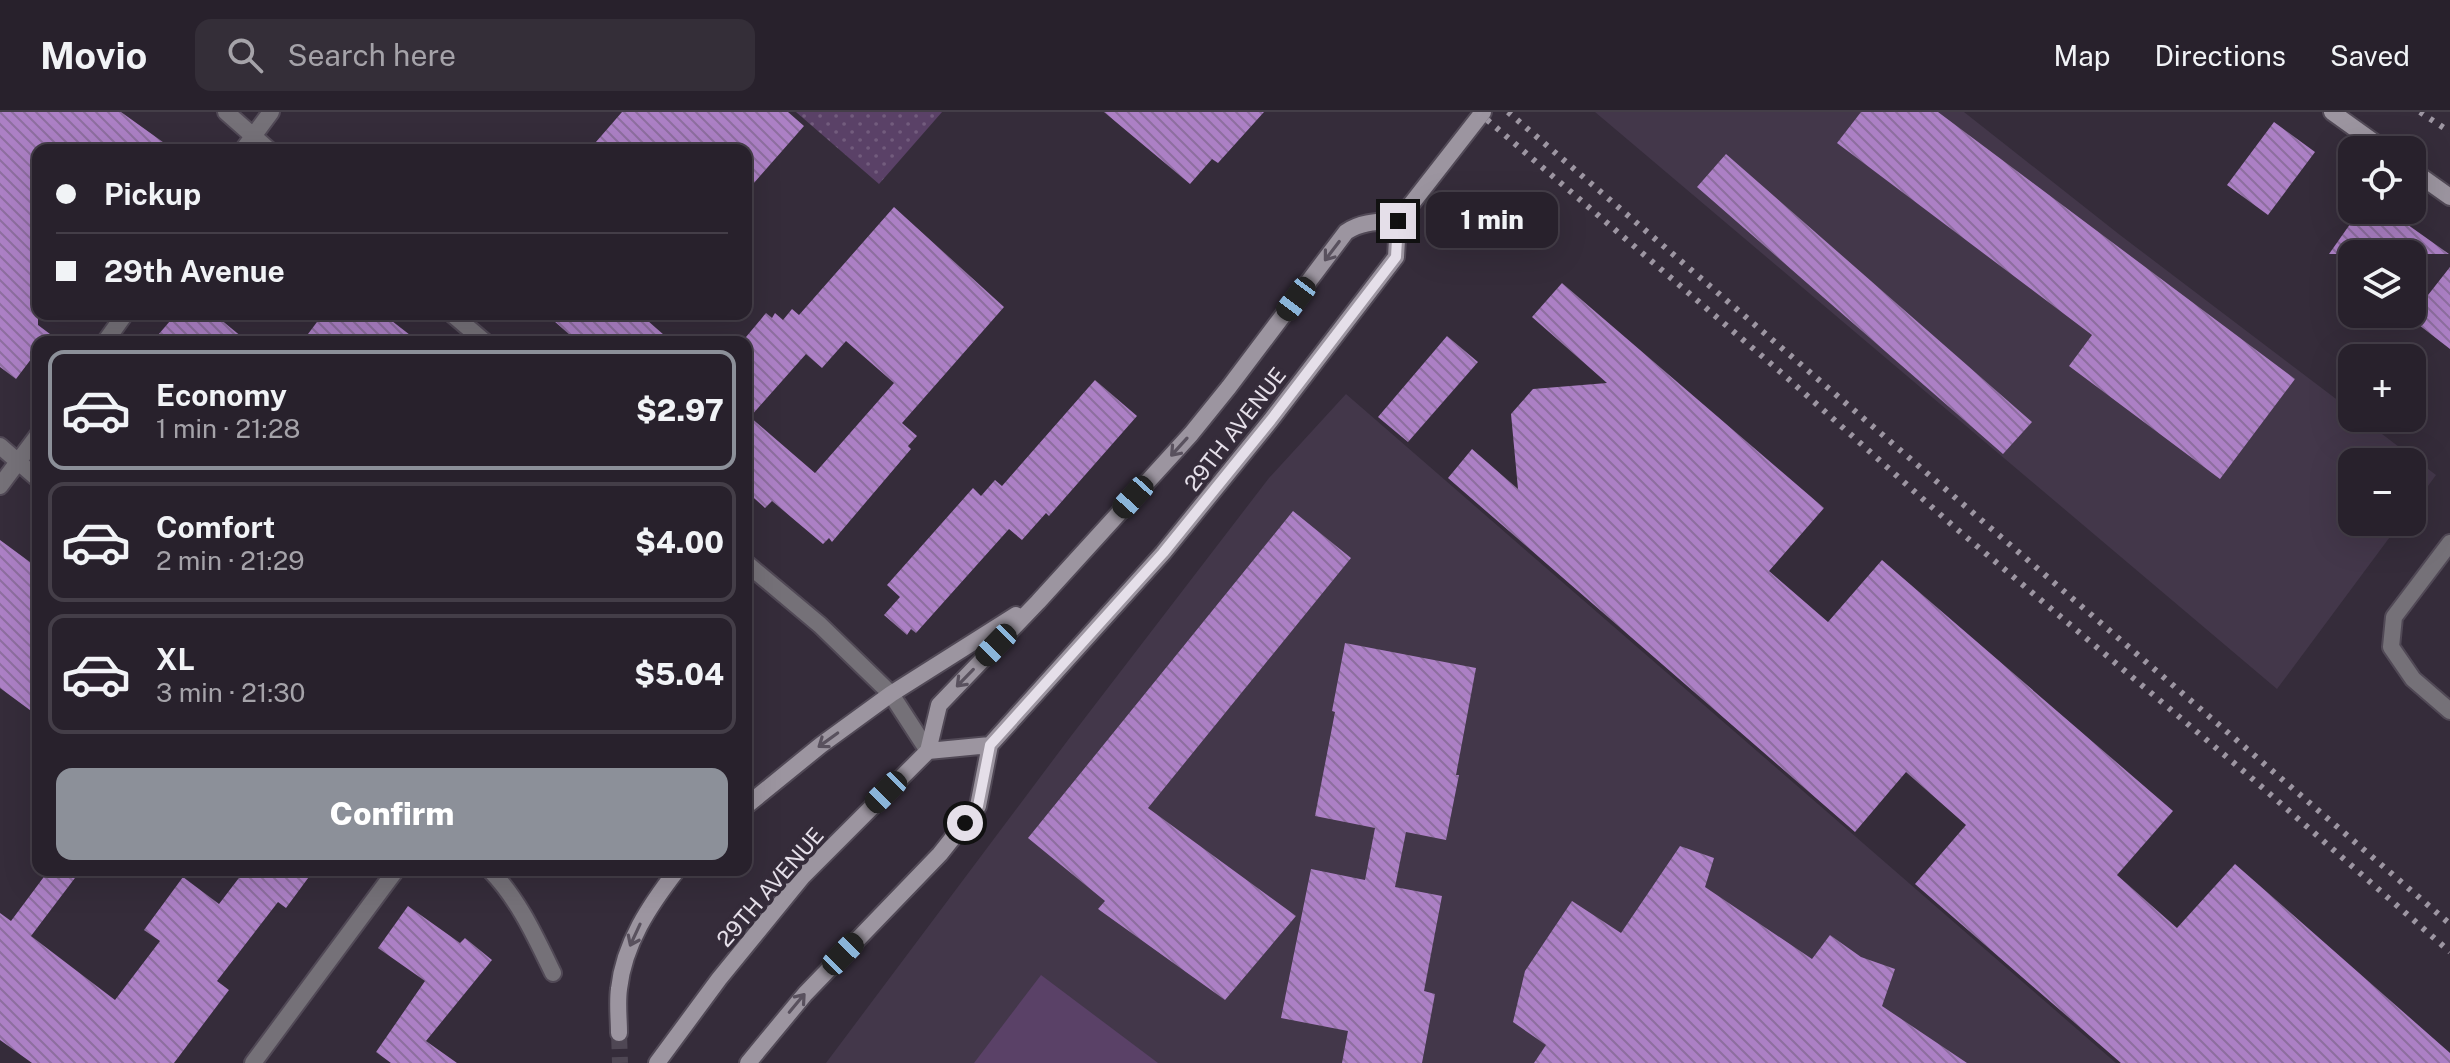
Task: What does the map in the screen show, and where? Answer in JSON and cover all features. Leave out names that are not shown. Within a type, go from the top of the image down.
[{"type":"main road","points":[[1398,221],[1483,112]]},
{"type":"main road","points":[[2332,112],[2365,136]]},
{"type":"main road","points":[[2426,180],[2450,197]]},
{"type":"main road","name":"29TH AVENUE","points":[[657,1063],[719,979],[803,876],[928,751],[939,705],[1191,434],[1346,232],[1370,222],[1398,221],[1396,257],[1280,408],[1163,553],[990,745]]},
{"type":"main road","points":[[752,801],[891,694],[1038,602]]},
{"type":"main road","points":[[748,1063],[805,994],[940,854],[978,806],[990,745],[928,751]]},
{"type":"main road","points":[[619,1033],[619,989],[631,941],[652,903],[672,876]]},
{"type":"street","points":[[226,112],[262,144]]},
{"type":"street","points":[[247,144],[271,112]]},
{"type":"street","points":[[459,320],[478,336]]},
{"type":"street","points":[[0,486],[32,444]]},
{"type":"street","points":[[0,446],[32,474]]},
{"type":"street","points":[[2450,543],[2394,617],[2391,647],[2413,679],[2450,711]]},
{"type":"street","points":[[752,568],[820,625],[891,694],[928,751]]},
{"type":"street","points":[[253,1063],[392,876]]},
{"type":"street","points":[[496,876],[528,921],[553,973]]},
{"type":"shaded area","points":[[796,112],[942,112],[879,184]]},
{"type":"shaded area","points":[[1595,112],[1964,112],[2338,400],[2338,432],[2379,432],[2400,448],[2338,448],[2338,536],[2391,536],[2277,689]]},
{"type":"shaded area","points":[[1346,394],[2116,1063],[826,1063],[1269,478]]},
{"type":"shaded area","points":[[2426,467],[2436,475],[2426,489]]},
{"type":"shaded area","points":[[1041,975],[1158,1063],[974,1063]]},
{"type":"building","points":[[0,112],[121,112],[166,144],[32,144],[32,320],[38,320],[38,325],[50,334],[32,336],[32,358],[16,379],[0,367]]},
{"type":"building","points":[[622,112],[788,112],[804,126],[752,185],[752,144],[594,144]]},
{"type":"building","points":[[1104,112],[1264,112],[1218,163],[1212,159],[1190,184]]},
{"type":"building","points":[[1861,112],[1938,112],[2295,379],[2220,479],[2069,366],[2092,335],[1837,143]]},
{"type":"building","points":[[2274,122],[2315,152],[2268,215],[2227,185]]},
{"type":"building","points":[[1726,154],[2032,422],[2003,454],[1697,187]]},
{"type":"building","points":[[894,207],[1004,307],[902,423],[917,436],[908,446],[911,449],[832,542],[829,538],[823,544],[772,501],[765,508],[752,496],[752,419],[815,473],[894,383],[846,341],[822,368],[806,354],[752,415],[752,336],[747,336],[766,313],[772,318],[775,313],[783,320],[792,309],[799,315]]},
{"type":"building","points":[[2350,224],[2407,224],[2449,254],[2426,254],[2426,240],[2339,240]]},
{"type":"building","points":[[2338,241],[2338,254],[2329,254]]},
{"type":"building","points":[[2450,267],[2450,349],[2423,328],[2426,328],[2426,298]]},
{"type":"building","points":[[1562,283],[1824,508],[1769,571],[1828,622],[1882,560],[2173,811],[2117,875],[2177,928],[2235,864],[2450,1053],[2450,1063],[2121,1063],[1915,884],[1966,825],[1906,772],[1855,832],[1448,478],[1472,449],[1518,489],[1511,414],[1533,389],[1607,383],[1532,317]]},
{"type":"building","points":[[171,320],[221,320],[241,336],[157,336]]},
{"type":"building","points":[[318,320],[391,320],[411,336],[306,336]]},
{"type":"building","points":[[553,320],[647,320],[665,336],[571,336]]},
{"type":"building","points":[[1447,336],[1478,362],[1408,442],[1378,417]]},
{"type":"building","points":[[1095,380],[1137,416],[1049,516],[1046,513],[1022,540],[1009,529],[916,633],[911,629],[907,635],[884,615],[900,597],[887,585],[973,488],[981,496],[995,480],[1002,486]]},
{"type":"building","points":[[1293,511],[1351,558],[1148,808],[1296,916],[1225,1000],[1098,909],[1105,901],[1028,838]]},
{"type":"building","points":[[0,540],[32,564],[32,712],[0,688]]},
{"type":"building","points":[[1345,643],[1476,668],[1446,840],[1406,832],[1395,887],[1442,896],[1424,991],[1435,994],[1422,1063],[1342,1063],[1348,1031],[1281,1018],[1311,869],[1365,880],[1375,828],[1315,816]]},
{"type":"building","points":[[1680,846],[1714,858],[1705,887],[1812,959],[1830,935],[1861,957],[1895,969],[1882,1006],[1967,1063],[1534,1063],[1546,1045],[1513,1022],[1525,971],[1572,901],[1621,933]]},
{"type":"building","points":[[45,876],[76,876],[31,936],[115,1000],[160,941],[144,930],[183,877],[219,904],[240,876],[310,876],[286,908],[278,902],[217,981],[229,990],[174,1063],[32,1063],[0,1040],[0,913],[11,921]]},
{"type":"building","points":[[408,906],[460,943],[465,938],[492,960],[426,1041],[457,1063],[391,1063],[376,1052],[425,981],[378,948]]},
{"type":"tunnel","points":[[619,1033],[620,1063]]},
{"type":"railway","points":[[1478,112],[1784,375],[1952,525],[2247,774],[2450,952]]},
{"type":"railway","points":[[1508,112],[2450,924]]},
{"type":"railway","points":[[2420,112],[2450,132]]},
{"type":"route","points":[[965,823],[978,806],[990,745],[1163,553],[1271,420],[1396,257],[1398,221]]}]
